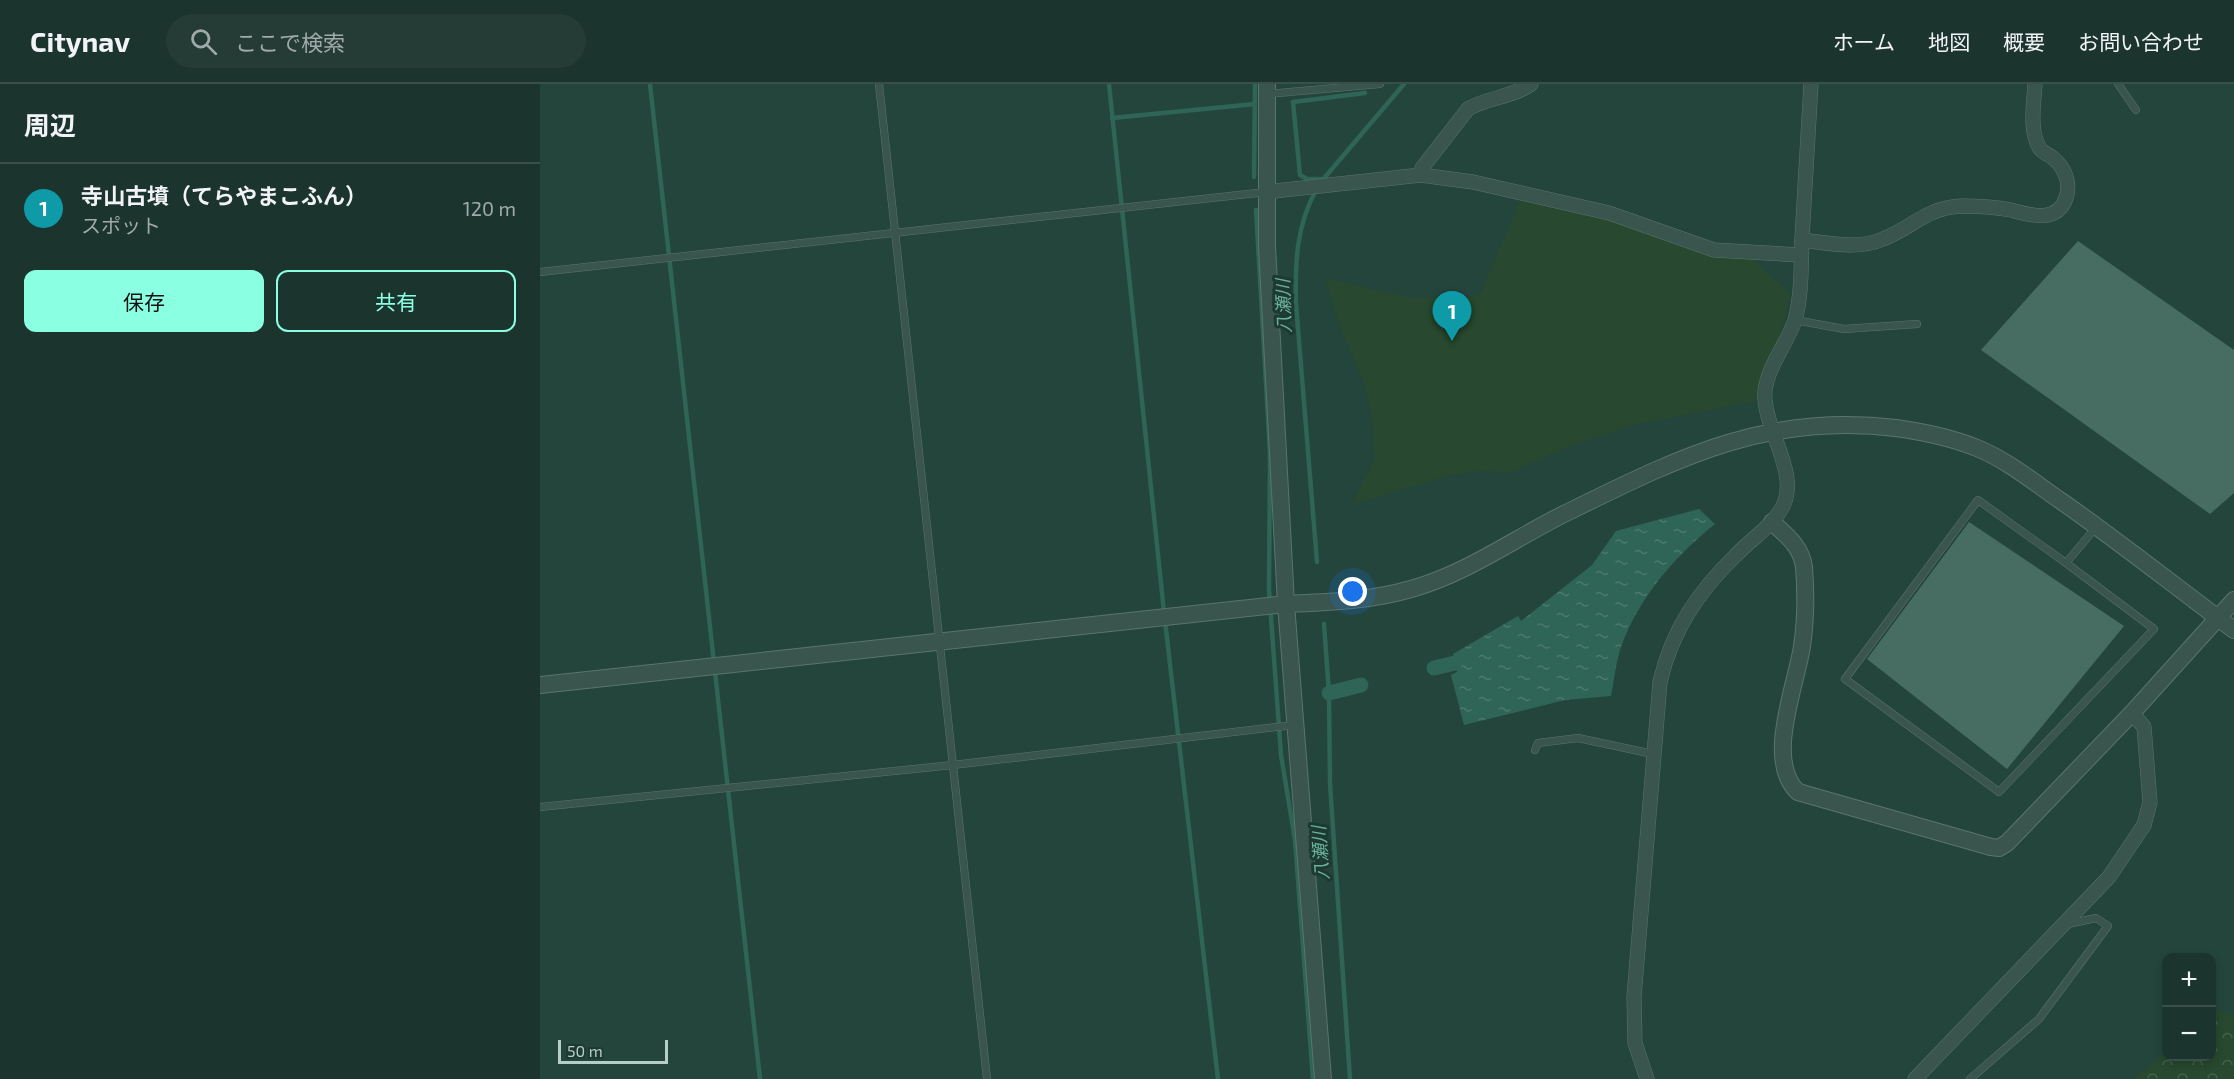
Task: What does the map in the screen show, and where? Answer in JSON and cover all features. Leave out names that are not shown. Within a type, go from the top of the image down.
[{"type":"street","points":[[1421,175],[1422,168],[1468,109],[1478,104],[1510,96],[1531,84]]},
{"type":"street","points":[[1647,1079],[1635,1043],[1633,1020],[1660,681],[1670,646],[1685,615],[1735,556],[1772,522],[1784,504],[1786,488],[1781,453],[1771,430],[1766,389],[1777,355],[1795,320],[1802,255],[1811,84]]},
{"type":"street","points":[[1802,240],[1850,245],[1874,242],[1885,239],[1930,212],[1947,207],[1984,207],[2041,217],[2060,208],[2065,201],[2069,187],[2062,169],[2053,157],[2039,149],[2035,138],[2035,84]]},
{"type":"street","points":[[1267,89],[1266,192],[1286,604],[1294,725],[1311,898],[1323,1079]]},
{"type":"street","points":[[1266,192],[1421,175],[1473,182],[1609,213],[1714,250],[1802,255]]},
{"type":"street","points":[[540,685],[1286,604],[1361,599],[1413,589],[1461,569],[1636,479],[1687,458],[1771,430],[1837,423],[1936,434],[1979,448],[2024,475],[2097,526],[2234,630]]},
{"type":"street","points":[[1772,522],[1795,544],[1802,555],[1804,567],[1803,643],[1783,729],[1787,776],[1791,785],[1798,792],[1999,848],[2007,843],[2132,713],[2234,600]]},
{"type":"street","points":[[1915,1079],[2119,865],[2148,816],[2150,802],[2144,727],[2132,713]]},
{"type":"lane","points":[[879,84],[987,1079]]},
{"type":"lane","points":[[1267,89],[1380,84]]},
{"type":"lane","points":[[2118,84],[2136,110]]},
{"type":"lane","points":[[540,272],[1266,192]]},
{"type":"lane","points":[[1795,320],[1844,329],[1886,328],[1917,324]]},
{"type":"lane","points":[[1978,500],[2066,563],[2154,629],[1999,792],[1845,679],[1978,500]]},
{"type":"lane","points":[[2066,563],[2097,526]]},
{"type":"lane","points":[[540,807],[953,765],[1294,725]]},
{"type":"lane","points":[[1535,750],[1538,743],[1578,738],[1653,754]]},
{"type":"lane","points":[[1970,1079],[2039,1019],[2108,926],[2096,918],[2065,924]]},
{"type":"green space","points":[[1520,201],[1606,218],[1716,256],[1752,259],[1790,293],[1784,323],[1762,373],[1756,401],[1633,425],[1567,447],[1511,472],[1479,471],[1447,476],[1351,505],[1375,459],[1372,420],[1366,389],[1338,321],[1325,278],[1411,298],[1476,296],[1481,292]]},
{"type":"green space","points":[[2216,1009],[2234,1016],[2234,1079],[2134,1079],[2162,1054],[2162,1061],[2216,1061]]},
{"type":"water","points":[[1699,509],[1715,524],[1672,564],[1638,611],[1621,647],[1611,696],[1565,700],[1464,725],[1451,675],[1457,672],[1453,654],[1518,616],[1521,621],[1592,565],[1616,531]]},
{"type":"building","points":[[2078,241],[2234,350],[2234,493],[2210,514],[1981,350]]},
{"type":"building","points":[[1969,522],[2124,626],[2007,769],[1867,659]]},
{"type":"waterway","points":[[650,84],[760,1079]]},
{"type":"waterway","points":[[1109,84],[1164,612]]},
{"type":"waterway","points":[[1254,177],[1255,84]]},
{"type":"waterway","name":"八瀬川","points":[[1320,183],[1404,84]]},
{"type":"waterway","points":[[1322,179],[1307,179],[1300,175],[1293,102],[1365,93]]},
{"type":"waterway","points":[[1112,118],[1255,104]]},
{"type":"waterway","name":"八瀬川","points":[[1316,190],[1304,218],[1298,246],[1296,304],[1317,562]]},
{"type":"waterway","points":[[1256,210],[1270,453],[1269,590],[1281,755],[1295,840],[1313,1079]]},
{"type":"waterway","points":[[1165,621],[1218,1079]]},
{"type":"waterway","name":"八瀬川","points":[[1324,624],[1329,693],[1330,784],[1350,1079]]},
{"type":"waterway","points":[[1434,668],[1455,663]]},
{"type":"waterway","points":[[1329,693],[1361,685]]},
{"type":"place","name":"寺山古墳（てらやまこふん）","points":[[1452,341]]}]
